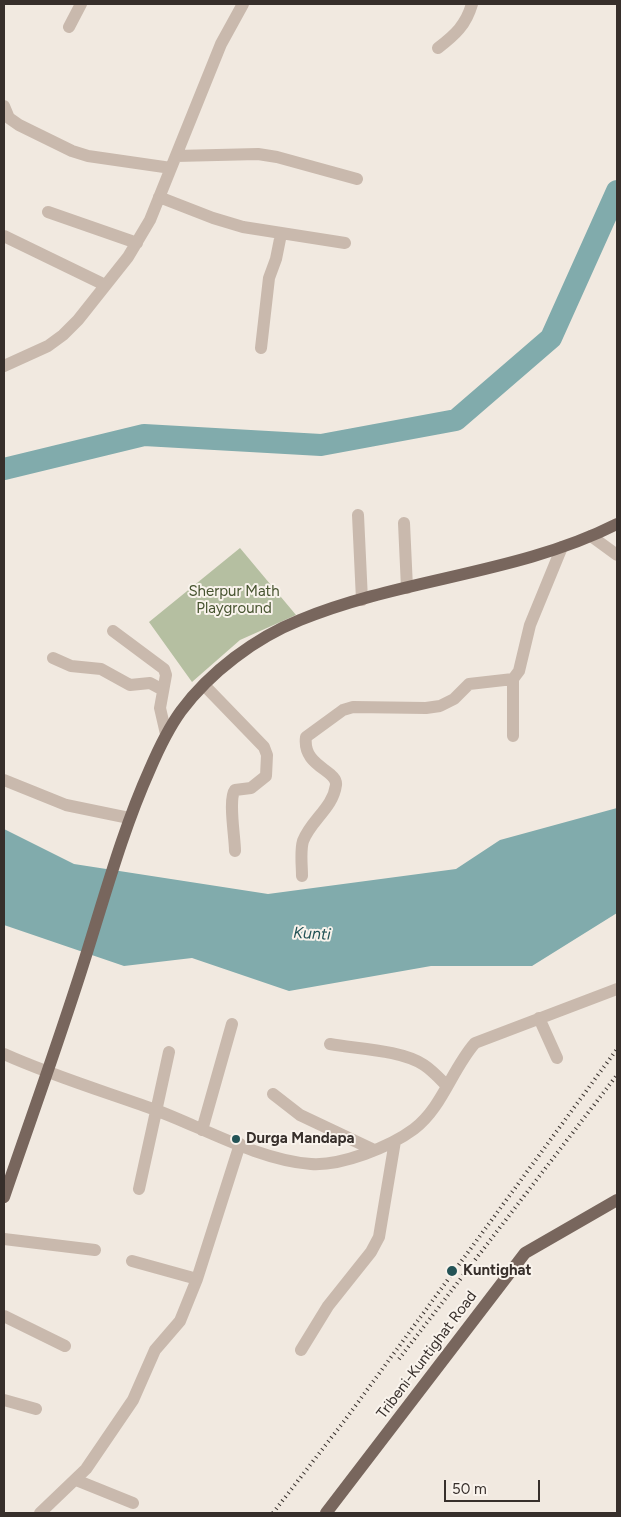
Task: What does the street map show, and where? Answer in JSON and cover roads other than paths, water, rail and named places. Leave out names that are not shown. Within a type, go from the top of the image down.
[{"type":"main road","points":[[4,1197],[80,976],[129,818],[166,734],[182,710],[204,685],[241,654],[282,627],[362,600],[562,546],[617,524]]},
{"type":"main road","name":"Tribeni-Kuntighat Road","points":[[326,1513],[525,1253],[617,1200]]},
{"type":"street","points":[[69,27],[81,4]]},
{"type":"street","points":[[4,366],[48,346],[63,335],[105,285],[137,242],[159,197],[221,44],[243,4]]},
{"type":"street","points":[[438,48],[459,32],[468,19],[472,4]]},
{"type":"street","points":[[4,106],[10,118],[18,125],[72,151],[88,156],[171,168]]},
{"type":"street","points":[[176,156],[258,154],[277,157],[357,179]]},
{"type":"street","points":[[159,197],[220,220],[281,234],[345,243]]},
{"type":"street","points":[[48,212],[137,242]]},
{"type":"street","points":[[261,348],[269,278],[276,259],[281,234]]},
{"type":"street","points":[[4,236],[105,285]]},
{"type":"street","points":[[358,515],[362,600]]},
{"type":"street","points":[[404,523],[407,588]]},
{"type":"street","points":[[591,536],[617,555]]},
{"type":"street","points":[[513,736],[513,678],[519,671],[530,625],[562,546]]},
{"type":"street","points":[[113,631],[164,669],[166,675],[160,708],[166,734]]},
{"type":"street","points":[[53,658],[71,666],[101,669],[130,684],[150,684],[163,690]]},
{"type":"street","points":[[302,876],[303,842],[331,802],[336,782],[333,775],[313,762],[306,745],[306,737],[309,733],[343,710],[353,707],[426,708],[440,706],[454,699],[469,684],[513,678]]},
{"type":"street","points":[[204,685],[264,747],[267,755],[266,776],[251,788],[236,790],[231,798],[235,828],[235,851]]},
{"type":"street","points":[[4,780],[66,805],[129,818]]},
{"type":"street","points":[[4,1054],[48,1073],[155,1110],[202,1130],[294,1162],[313,1164],[335,1162],[374,1150],[395,1141],[415,1129],[429,1114],[465,1055],[475,1043],[617,988]]},
{"type":"street","points":[[539,1018],[557,1058]]},
{"type":"street","points":[[202,1130],[232,1024]]},
{"type":"street","points":[[330,1044],[412,1059],[424,1065],[447,1086]]},
{"type":"street","points":[[139,1189],[169,1052]]},
{"type":"street","points":[[273,1094],[300,1115],[374,1150]]},
{"type":"street","points":[[302,1350],[328,1306],[371,1252],[380,1237],[395,1141]]},
{"type":"street","points":[[40,1513],[86,1469],[133,1400],[155,1350],[180,1320],[197,1279],[240,1144]]},
{"type":"street","points":[[4,1239],[95,1250]]},
{"type":"street","points":[[132,1261],[197,1279]]},
{"type":"street","points":[[4,1316],[65,1346]]},
{"type":"street","points":[[4,1400],[36,1410]]},
{"type":"street","points":[[76,1480],[133,1503]]},
{"type":"water","name":"Kunti","points":[[617,808],[617,913],[532,966],[431,966],[289,991],[192,958],[124,966],[4,925],[4,829],[74,864],[268,894],[456,869],[500,840]]},
{"type":"waterway","points":[[4,469],[144,435],[321,445],[456,420],[551,338],[617,191]]},
{"type":"railway","points":[[273,1513],[345,1420],[617,1049]]},
{"type":"railway","points":[[399,1359],[617,1075]]},
{"type":"place","name":"Durga Mandapa","points":[[236,1139]]},
{"type":"place","name":"Kuntighat","points":[[452,1271]]},
{"type":"park label","name":"Sherpur Math Playground","points":[[234,600]]}]
